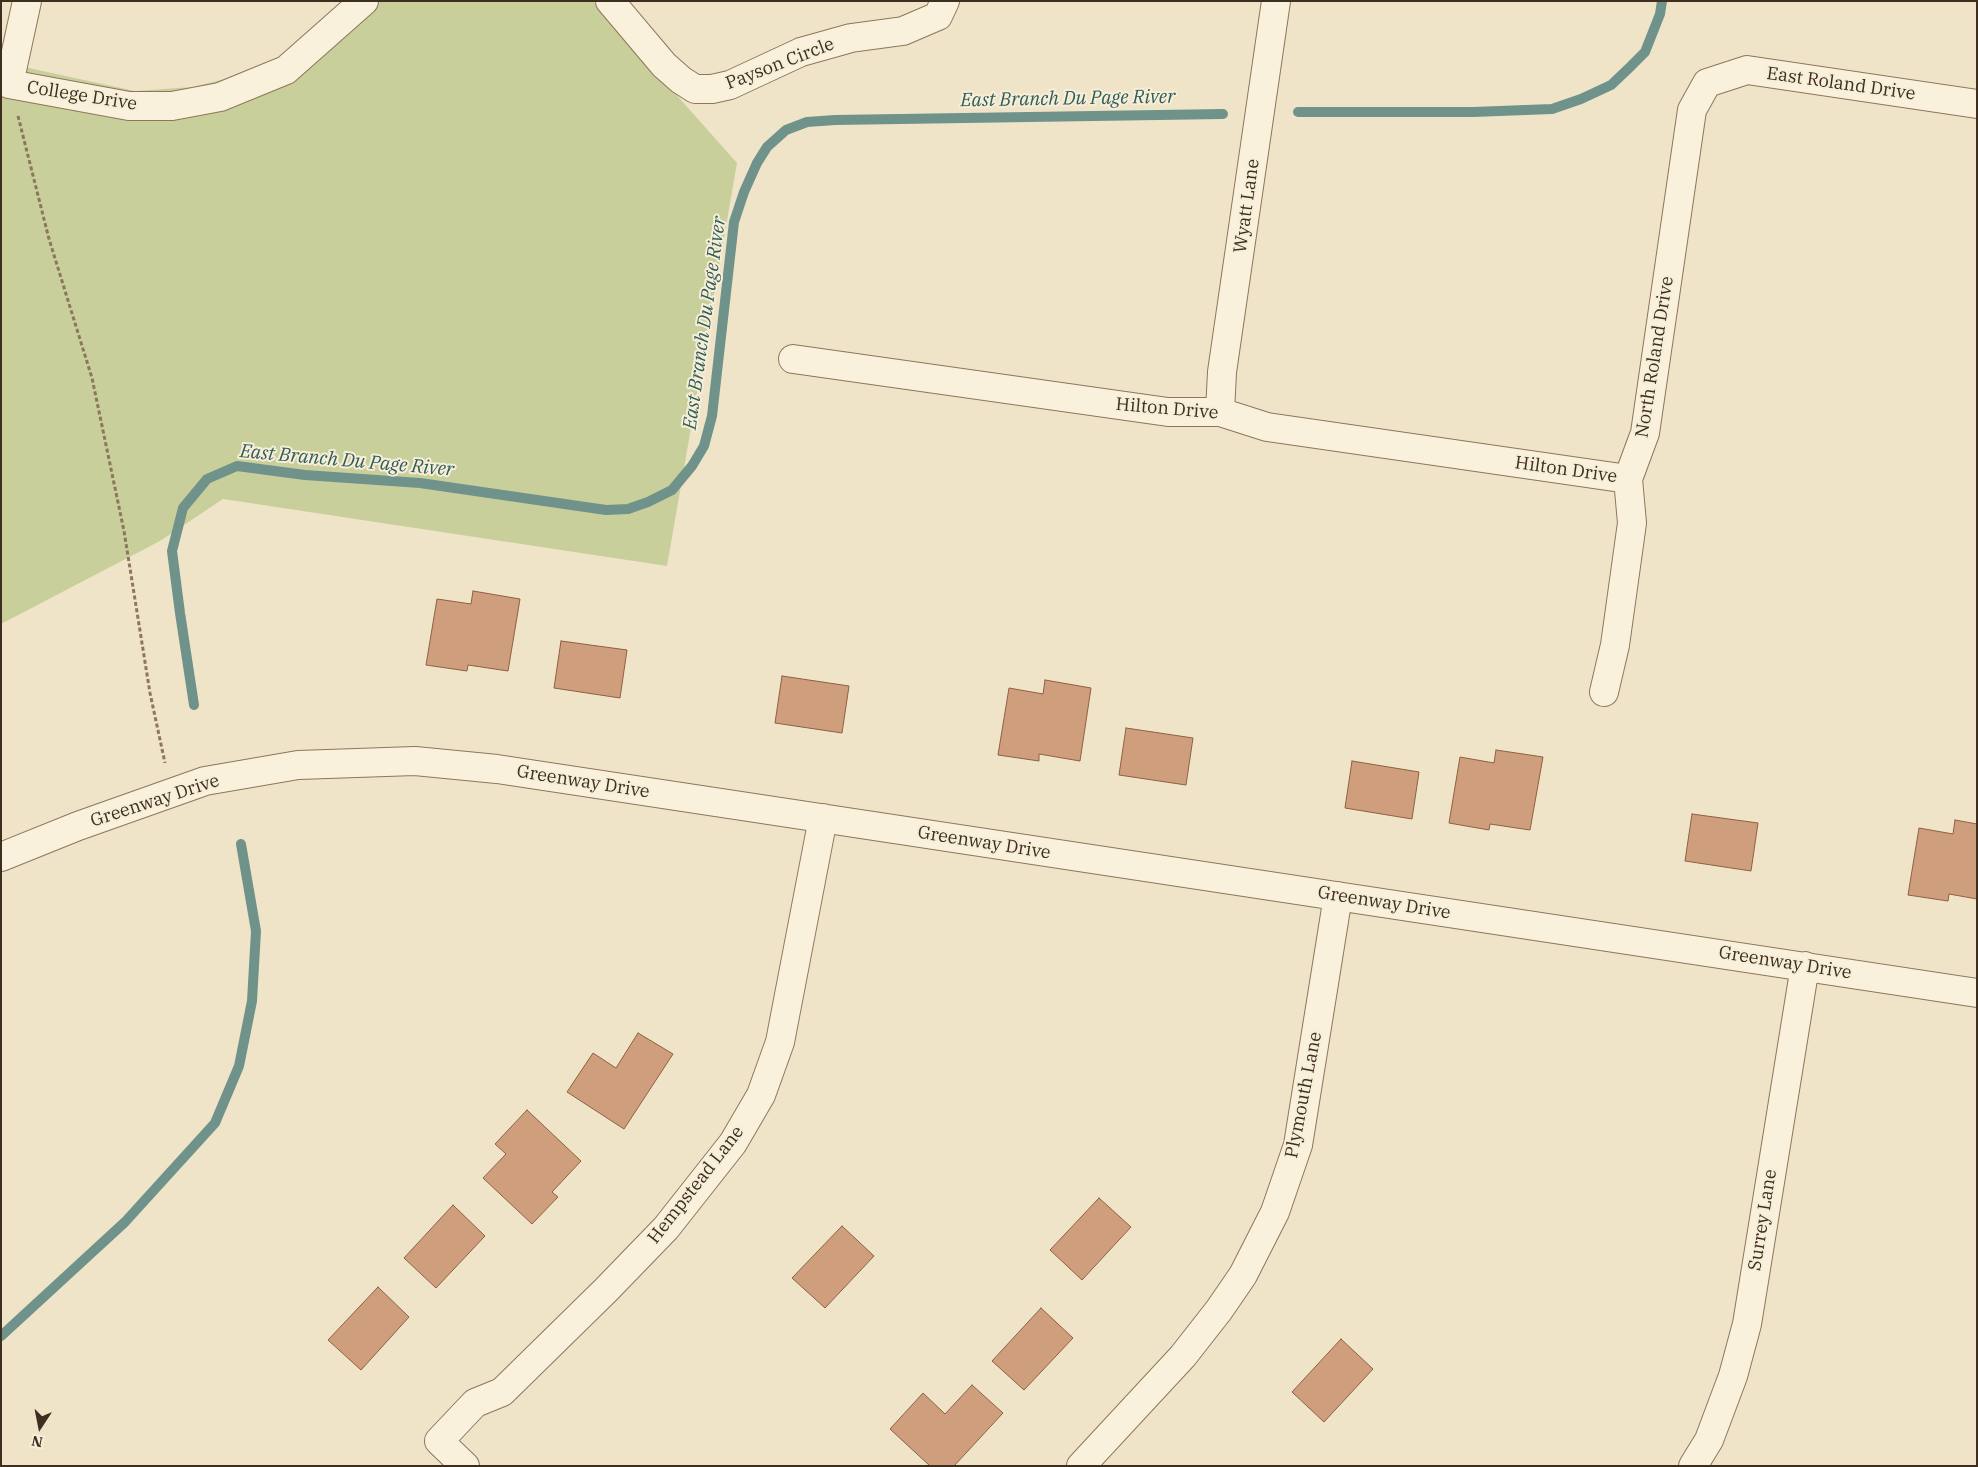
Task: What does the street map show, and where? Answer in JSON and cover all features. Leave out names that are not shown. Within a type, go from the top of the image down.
[{"type":"street","points":[[9,84],[27,1]]},
{"type":"street","name":"College Drive","points":[[9,84],[129,106],[172,106],[220,97],[286,70],[364,1]]},
{"type":"street","name":"Payson Circle","points":[[610,1],[664,65],[681,80],[695,89],[712,89],[730,85],[801,52],[851,38],[903,31],[938,16],[945,1]]},
{"type":"street","name":"Wyatt Lane","points":[[1220,412],[1222,372],[1276,1]]},
{"type":"street","name":"East Roland Drive","points":[[1707,83],[1747,70],[1977,104]]},
{"type":"street","name":"North Roland Drive","points":[[1604,692],[1615,645],[1632,523],[1628,478],[1645,433],[1692,110],[1707,83]]},
{"type":"street","name":"Hilton Drive","points":[[793,359],[1168,412],[1220,412],[1267,427],[1628,478]]},
{"type":"street","name":"Greenway Drive","points":[[1,858],[78,826],[205,781],[298,765],[360,761],[414,761],[497,769],[1977,992]]},
{"type":"street","name":"Hempstead Lane","points":[[465,1466],[439,1441],[475,1402],[502,1392],[666,1228],[733,1143],[761,1095],[780,1042],[823,818]]},
{"type":"street","name":"Plymouth Lane","points":[[1081,1466],[1183,1356],[1219,1310],[1243,1275],[1275,1212],[1298,1146],[1338,896]]},
{"type":"street","name":"Surrey Lane","points":[[1694,1466],[1709,1440],[1733,1376],[1746,1324],[1805,966]]},
{"type":"path","points":[[9,84],[49,239],[92,378],[124,531],[150,693],[172,793]]},
{"type":"green space","points":[[349,1],[593,1],[737,163],[667,566],[223,499],[160,541],[1,624],[1,62],[135,91],[193,87],[280,65]]},
{"type":"building","points":[[473,591],[520,599],[508,671],[468,665],[467,671],[426,665],[437,599],[471,604]]},
{"type":"building","points":[[561,641],[627,650],[620,698],[554,688]]},
{"type":"building","points":[[782,676],[849,686],[842,733],[775,723]]},
{"type":"building","points":[[1045,680],[1091,688],[1080,761],[1039,754],[1039,761],[998,755],[1009,688],[1043,694]]},
{"type":"building","points":[[1126,728],[1193,738],[1186,785],[1119,775]]},
{"type":"building","points":[[1496,750],[1543,757],[1530,830],[1490,824],[1489,830],[1449,823],[1460,757],[1494,763]]},
{"type":"building","points":[[1352,761],[1419,772],[1412,819],[1345,808]]},
{"type":"building","points":[[1692,814],[1758,823],[1751,871],[1685,861]]},
{"type":"building","points":[[1955,820],[1977,824],[1977,899],[1949,894],[1948,901],[1908,895],[1919,828],[1953,834]]},
{"type":"building","points":[[638,1033],[673,1054],[624,1129],[567,1092],[593,1053],[616,1068]]},
{"type":"building","points":[[527,1110],[581,1161],[552,1192],[558,1197],[532,1224],[483,1178],[506,1154],[495,1144]]},
{"type":"building","points":[[1099,1198],[1131,1227],[1082,1280],[1050,1250]]},
{"type":"building","points":[[453,1205],[485,1236],[436,1288],[404,1258]]},
{"type":"building","points":[[842,1226],[874,1256],[825,1308],[792,1278]]},
{"type":"building","points":[[378,1287],[409,1317],[361,1370],[328,1340]]},
{"type":"building","points":[[1041,1308],[1073,1338],[1024,1390],[992,1361]]},
{"type":"building","points":[[1341,1339],[1373,1369],[1324,1422],[1292,1392]]},
{"type":"building","points":[[972,1385],[1003,1413],[954,1466],[930,1466],[890,1429],[923,1393],[945,1414]]},
{"type":"waterway","name":"East Branch Du Page River","points":[[1298,112],[1473,112],[1552,109],[1581,99],[1611,85],[1631,66],[1645,52],[1660,14],[1662,1]]},
{"type":"waterway","name":"East Branch Du Page River","points":[[194,705],[172,551],[183,508],[207,479],[237,466],[305,475],[420,483],[606,510],[628,509],[648,502],[672,490],[692,466],[704,446],[712,416],[734,222],[744,192],[757,163],[767,147],[786,130],[807,122],[835,120],[1223,114]]},
{"type":"waterway","name":"East Branch Du Page River","points":[[1,1336],[125,1222],[215,1123],[239,1066],[252,1001],[256,931],[241,844]]}]
